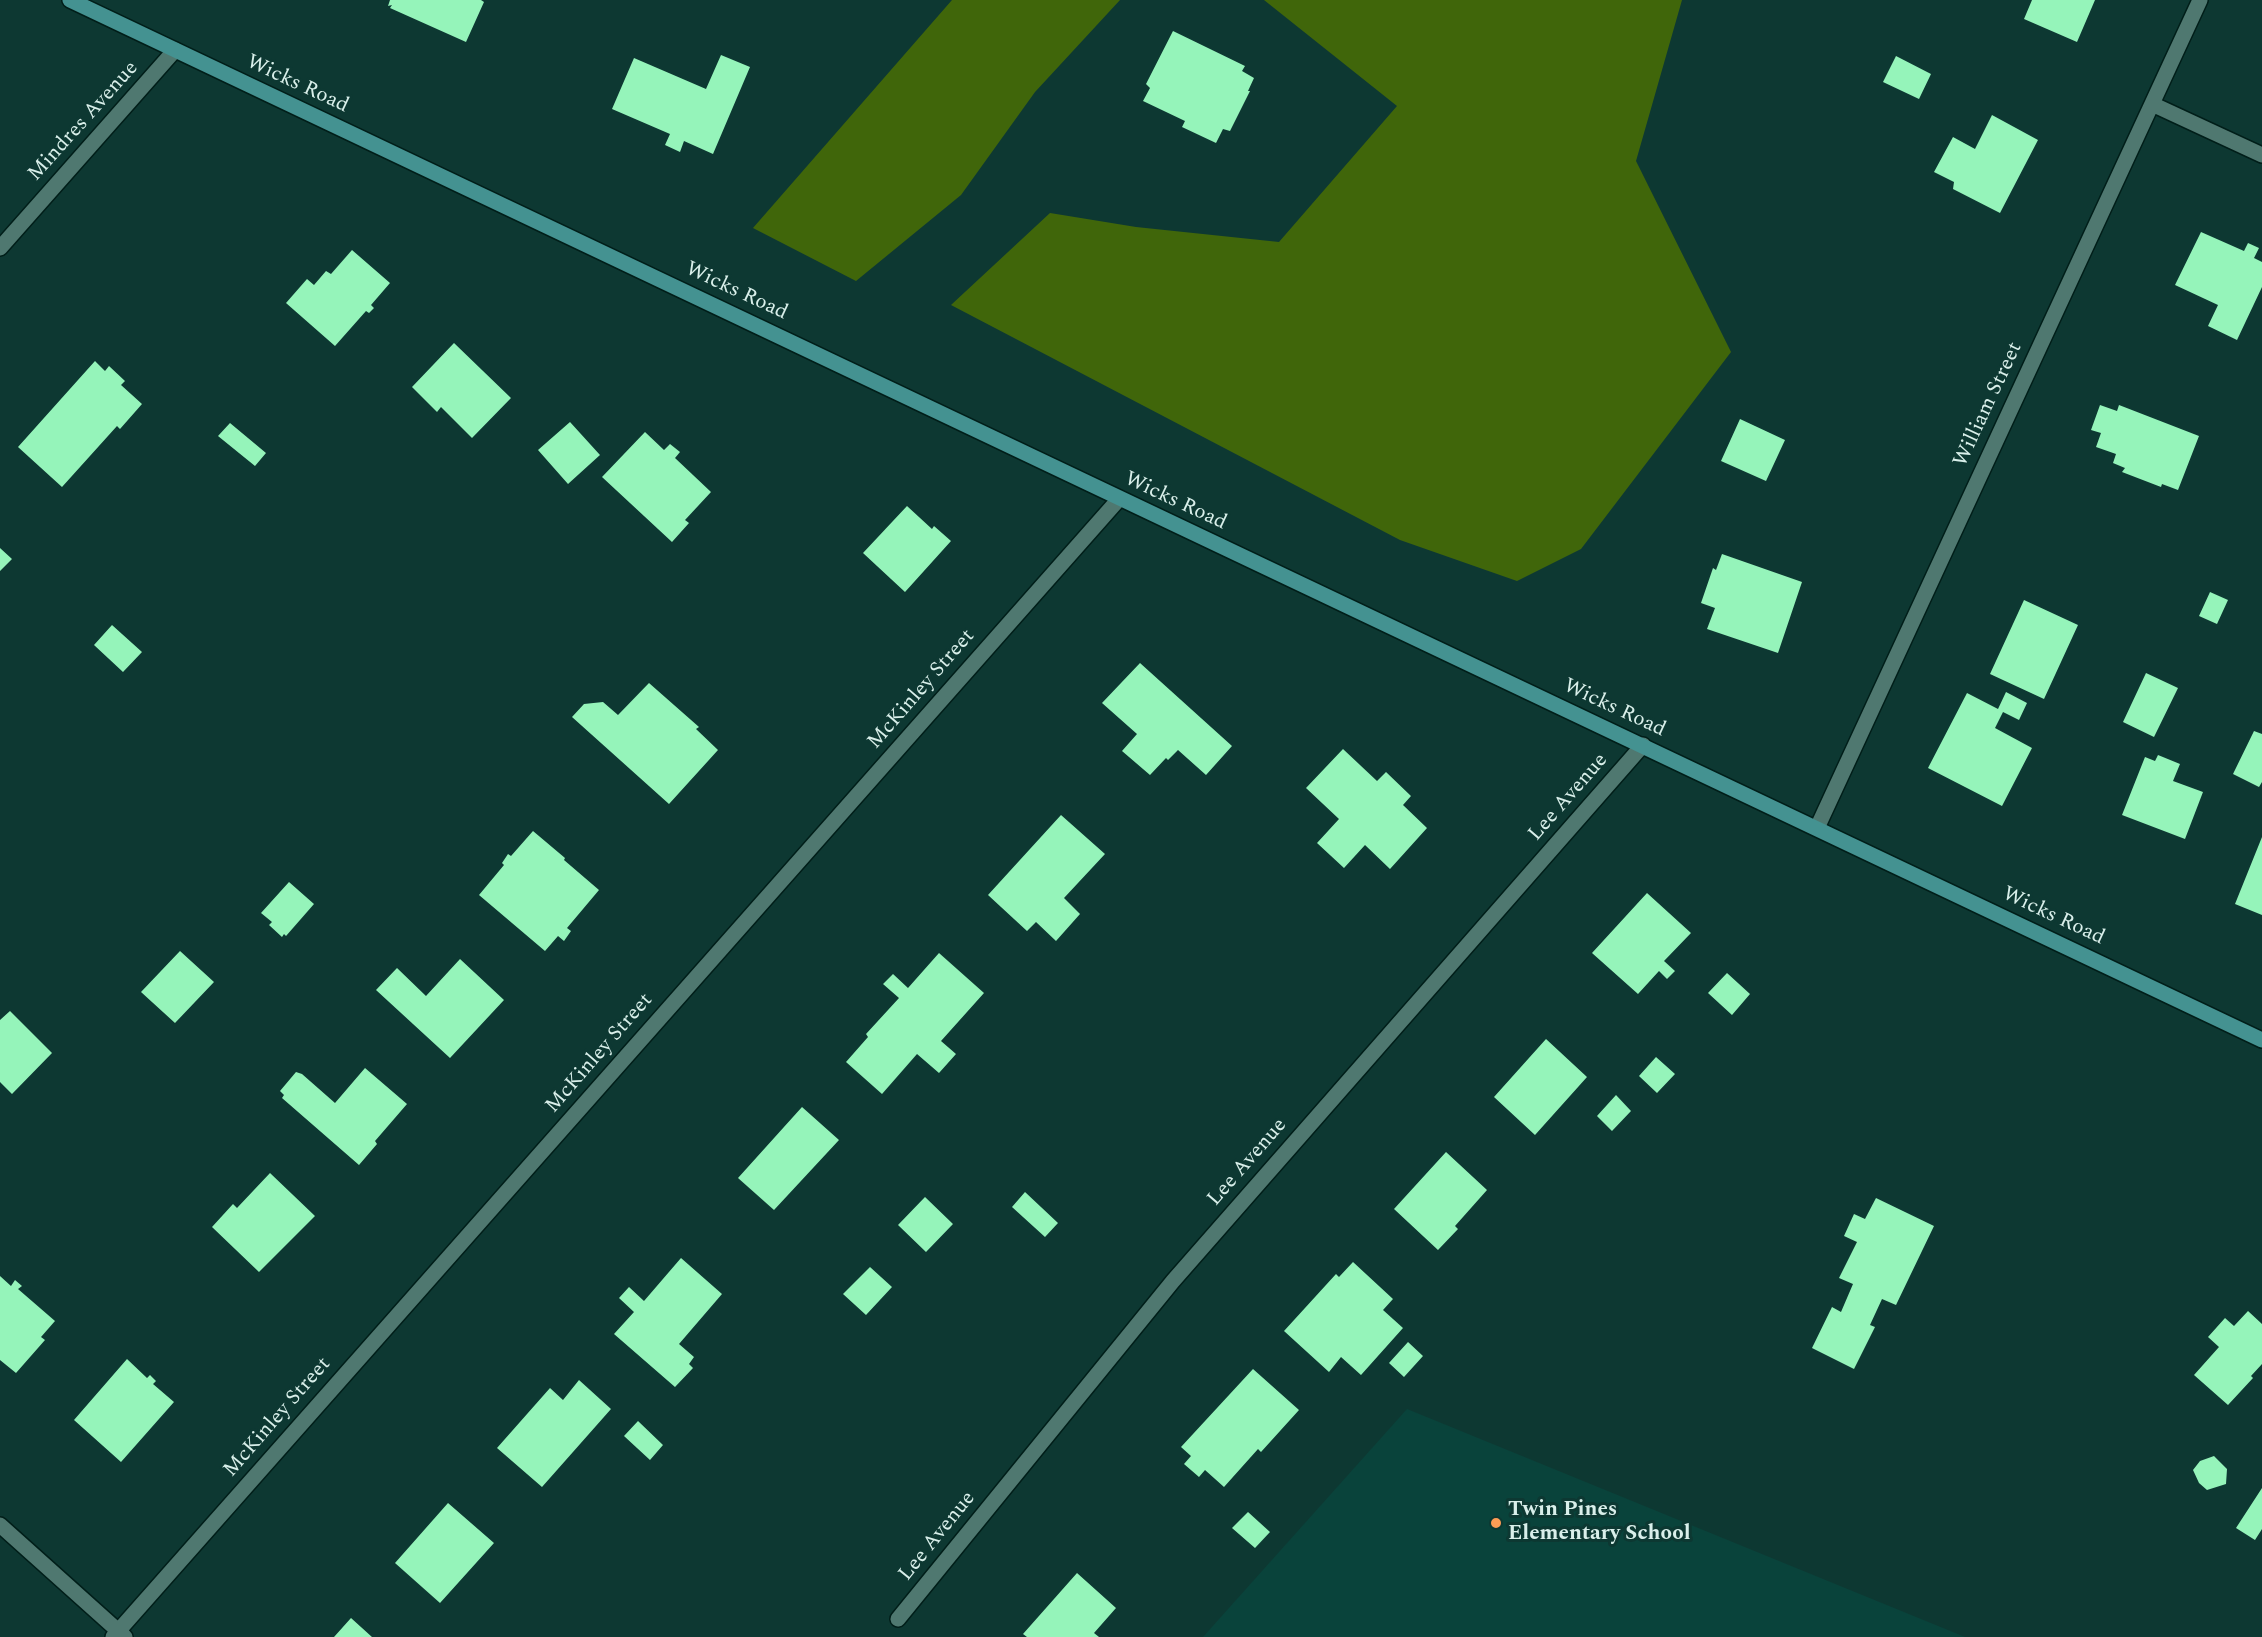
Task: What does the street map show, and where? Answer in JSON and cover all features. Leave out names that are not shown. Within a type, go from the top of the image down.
[{"type":"main road","name":"Wicks Road","points":[[70,0],[2262,1040]]},
{"type":"street","name":"William Street","points":[[1817,828],[2200,0]]},
{"type":"street","name":"Mindres Avenue","points":[[0,248],[175,50]]},
{"type":"street","points":[[2152,104],[2262,156]]},
{"type":"street","name":"McKinley Street","points":[[119,1635],[1119,499]]},
{"type":"street","name":"Lee Avenue","points":[[898,1619],[1173,1281],[1643,745]]},
{"type":"street","points":[[0,1525],[119,1635]]},
{"type":"shaded area","name":"Twin Pines Elementary School","points":[[1407,1409],[1965,1637],[1203,1637]]},
{"type":"green space","points":[[952,0],[1120,0],[1035,92],[961,195],[856,281],[753,228]]},
{"type":"green space","points":[[1264,0],[1682,0],[1636,161],[1731,352],[1581,549],[1517,581],[1400,540],[951,305],[1050,213],[1136,227],[1279,242],[1397,106]]},
{"type":"building","points":[[390,0],[481,0],[484,2],[466,42],[390,8],[392,5],[388,6]]},
{"type":"building","points":[[2032,0],[2095,0],[2077,42],[2024,19]]},
{"type":"building","points":[[1173,31],[1245,66],[1242,71],[1254,78],[1230,131],[1223,129],[1216,143],[1182,127],[1185,121],[1143,101],[1150,88],[1146,84]]},
{"type":"building","points":[[721,55],[750,67],[713,154],[684,141],[680,152],[665,145],[670,134],[612,109],[634,58],[706,89]]},
{"type":"building","points":[[1896,56],[1931,74],[1919,99],[1883,82]]},
{"type":"building","points":[[1992,115],[2038,140],[2000,213],[1953,189],[1954,182],[1934,172],[1953,137],[1975,149]]},
{"type":"building","points":[[2201,232],[2244,251],[2248,243],[2259,248],[2254,258],[2262,262],[2262,287],[2237,340],[2208,326],[2218,305],[2175,285]]},
{"type":"building","points":[[352,250],[390,283],[371,305],[374,308],[369,313],[366,311],[335,346],[286,303],[307,279],[314,285],[326,271],[331,274]]},
{"type":"building","points":[[454,343],[511,398],[472,438],[441,407],[437,412],[412,387]]},
{"type":"building","points":[[95,361],[105,371],[109,366],[125,381],[121,385],[142,404],[120,429],[117,426],[62,487],[18,447]]},
{"type":"building","points":[[2100,405],[2117,411],[2119,405],[2199,436],[2178,490],[2162,484],[2161,487],[2122,472],[2125,468],[2113,463],[2116,454],[2096,447],[2101,433],[2091,430]]},
{"type":"building","points":[[1740,419],[1785,440],[1766,481],[1721,461]]},
{"type":"building","points":[[570,422],[600,455],[568,484],[538,450]]},
{"type":"building","points":[[230,423],[266,453],[255,466],[218,436]]},
{"type":"building","points":[[645,432],[664,450],[670,444],[680,452],[675,458],[711,492],[685,520],[689,523],[672,542],[602,477]]},
{"type":"building","points":[[907,506],[932,529],[934,526],[951,541],[905,592],[863,553]]},
{"type":"building","points":[[0,548],[12,559],[0,571]]},
{"type":"building","points":[[1722,554],[1802,582],[1778,653],[1707,629],[1715,608],[1701,603],[1713,568],[1716,570]]},
{"type":"building","points":[[2210,592],[2228,600],[2217,624],[2199,616]]},
{"type":"building","points":[[2024,600],[2078,625],[2044,699],[1990,674]]},
{"type":"building","points":[[112,625],[142,652],[123,672],[94,645]]},
{"type":"building","points":[[1140,663],[1232,746],[1206,775],[1178,750],[1168,760],[1166,758],[1150,775],[1122,751],[1137,734],[1102,703]]},
{"type":"building","points":[[2146,673],[2178,688],[2154,737],[2123,722]]},
{"type":"building","points":[[649,683],[699,727],[696,729],[718,750],[669,804],[572,717],[584,704],[603,702],[618,715]]},
{"type":"building","points":[[2006,692],[2027,703],[2019,720],[2003,712],[1995,728],[2032,748],[2002,806],[1928,768],[1967,693],[1998,709]]},
{"type":"building","points":[[2254,731],[2262,734],[2262,782],[2259,787],[2233,774]]},
{"type":"building","points":[[1343,749],[1377,781],[1386,772],[1411,796],[1403,805],[1427,828],[1390,869],[1365,845],[1344,868],[1317,843],[1339,819],[1306,788]]},
{"type":"building","points":[[2158,755],[2180,764],[2173,781],[2203,792],[2185,839],[2122,815],[2145,757],[2155,761]]},
{"type":"building","points":[[1061,815],[1105,854],[1064,898],[1080,914],[1056,941],[1036,922],[1027,931],[988,895]]},
{"type":"building","points":[[533,831],[599,890],[567,928],[571,931],[564,941],[558,936],[545,951],[479,895],[504,865],[502,863],[508,854],[511,856]]},
{"type":"building","points":[[2262,837],[2262,915],[2235,904]]},
{"type":"building","points":[[289,882],[314,904],[286,936],[284,934],[282,937],[269,925],[272,922],[261,913]]},
{"type":"building","points":[[1647,893],[1691,933],[1664,961],[1675,971],[1667,979],[1659,971],[1638,994],[1592,953]]},
{"type":"building","points":[[180,951],[214,982],[175,1023],[141,992]]},
{"type":"building","points":[[939,953],[984,993],[941,1041],[956,1054],[939,1073],[917,1054],[882,1094],[846,1062],[868,1037],[866,1034],[899,998],[883,984],[893,974],[908,988]]},
{"type":"building","points":[[460,959],[504,1000],[450,1058],[376,990],[397,968],[426,996]]},
{"type":"building","points":[[1727,973],[1750,994],[1732,1015],[1708,993]]},
{"type":"building","points":[[10,1011],[52,1053],[12,1094],[0,1082],[0,1020]]},
{"type":"building","points":[[1546,1039],[1587,1077],[1535,1135],[1494,1097]]},
{"type":"building","points":[[1656,1057],[1675,1074],[1657,1093],[1639,1076]]},
{"type":"building","points":[[365,1068],[407,1104],[375,1141],[377,1144],[359,1165],[282,1098],[284,1095],[280,1091],[296,1072],[302,1074],[335,1103]]},
{"type":"building","points":[[1616,1095],[1631,1111],[1612,1131],[1597,1116]]},
{"type":"building","points":[[802,1107],[839,1140],[774,1210],[738,1178]]},
{"type":"building","points":[[1446,1152],[1487,1190],[1455,1226],[1458,1229],[1438,1250],[1394,1209]]},
{"type":"building","points":[[270,1173],[315,1216],[259,1272],[212,1227],[233,1204],[237,1208]]},
{"type":"building","points":[[1025,1192],[1058,1223],[1045,1237],[1012,1207]]},
{"type":"building","points":[[925,1197],[953,1224],[926,1252],[898,1225]]},
{"type":"building","points":[[1876,1198],[1934,1226],[1896,1305],[1882,1299],[1870,1325],[1875,1327],[1854,1369],[1812,1348],[1832,1307],[1841,1312],[1853,1284],[1839,1278],[1857,1242],[1844,1236],[1854,1214],[1865,1219]]},
{"type":"building","points":[[681,1258],[722,1294],[679,1344],[694,1357],[689,1364],[693,1368],[675,1387],[614,1334],[634,1312],[619,1298],[629,1287],[644,1301]]},
{"type":"building","points":[[1353,1262],[1393,1299],[1383,1310],[1403,1328],[1361,1375],[1341,1357],[1329,1372],[1284,1331],[1336,1274],[1339,1277]]},
{"type":"building","points":[[870,1267],[892,1287],[866,1315],[843,1294]]},
{"type":"building","points":[[0,1276],[11,1286],[15,1280],[22,1286],[18,1289],[55,1321],[41,1337],[45,1340],[16,1373],[0,1360]]},
{"type":"building","points":[[2248,1311],[2262,1324],[2262,1364],[2251,1376],[2253,1378],[2228,1405],[2194,1375],[2219,1347],[2208,1337],[2225,1318],[2234,1326]]},
{"type":"building","points":[[1408,1342],[1423,1356],[1404,1377],[1389,1363]]},
{"type":"building","points":[[127,1359],[147,1378],[150,1375],[156,1381],[153,1384],[174,1402],[121,1462],[74,1420]]},
{"type":"building","points":[[1253,1369],[1299,1410],[1261,1452],[1258,1449],[1224,1487],[1205,1470],[1199,1477],[1184,1464],[1191,1456],[1181,1447]]},
{"type":"building","points":[[579,1380],[611,1409],[542,1487],[497,1448],[550,1388],[563,1400]]},
{"type":"building","points":[[638,1421],[663,1445],[650,1460],[624,1436]]},
{"type":"building","points":[[2214,1456],[2227,1469],[2226,1484],[2207,1490],[2199,1483],[2193,1470],[2200,1461]]},
{"type":"building","points":[[2262,1488],[2262,1529],[2255,1540],[2236,1528]]},
{"type":"building","points":[[448,1503],[494,1543],[440,1603],[395,1563]]},
{"type":"building","points":[[1248,1512],[1270,1532],[1255,1548],[1232,1528]]},
{"type":"building","points":[[1077,1573],[1116,1608],[1094,1633],[1099,1637],[1027,1637],[1023,1634]]},
{"type":"building","points":[[351,1618],[372,1637],[334,1637]]},
{"type":"place","name":"Twin Pines Elementary School","points":[[1496,1523]]}]
